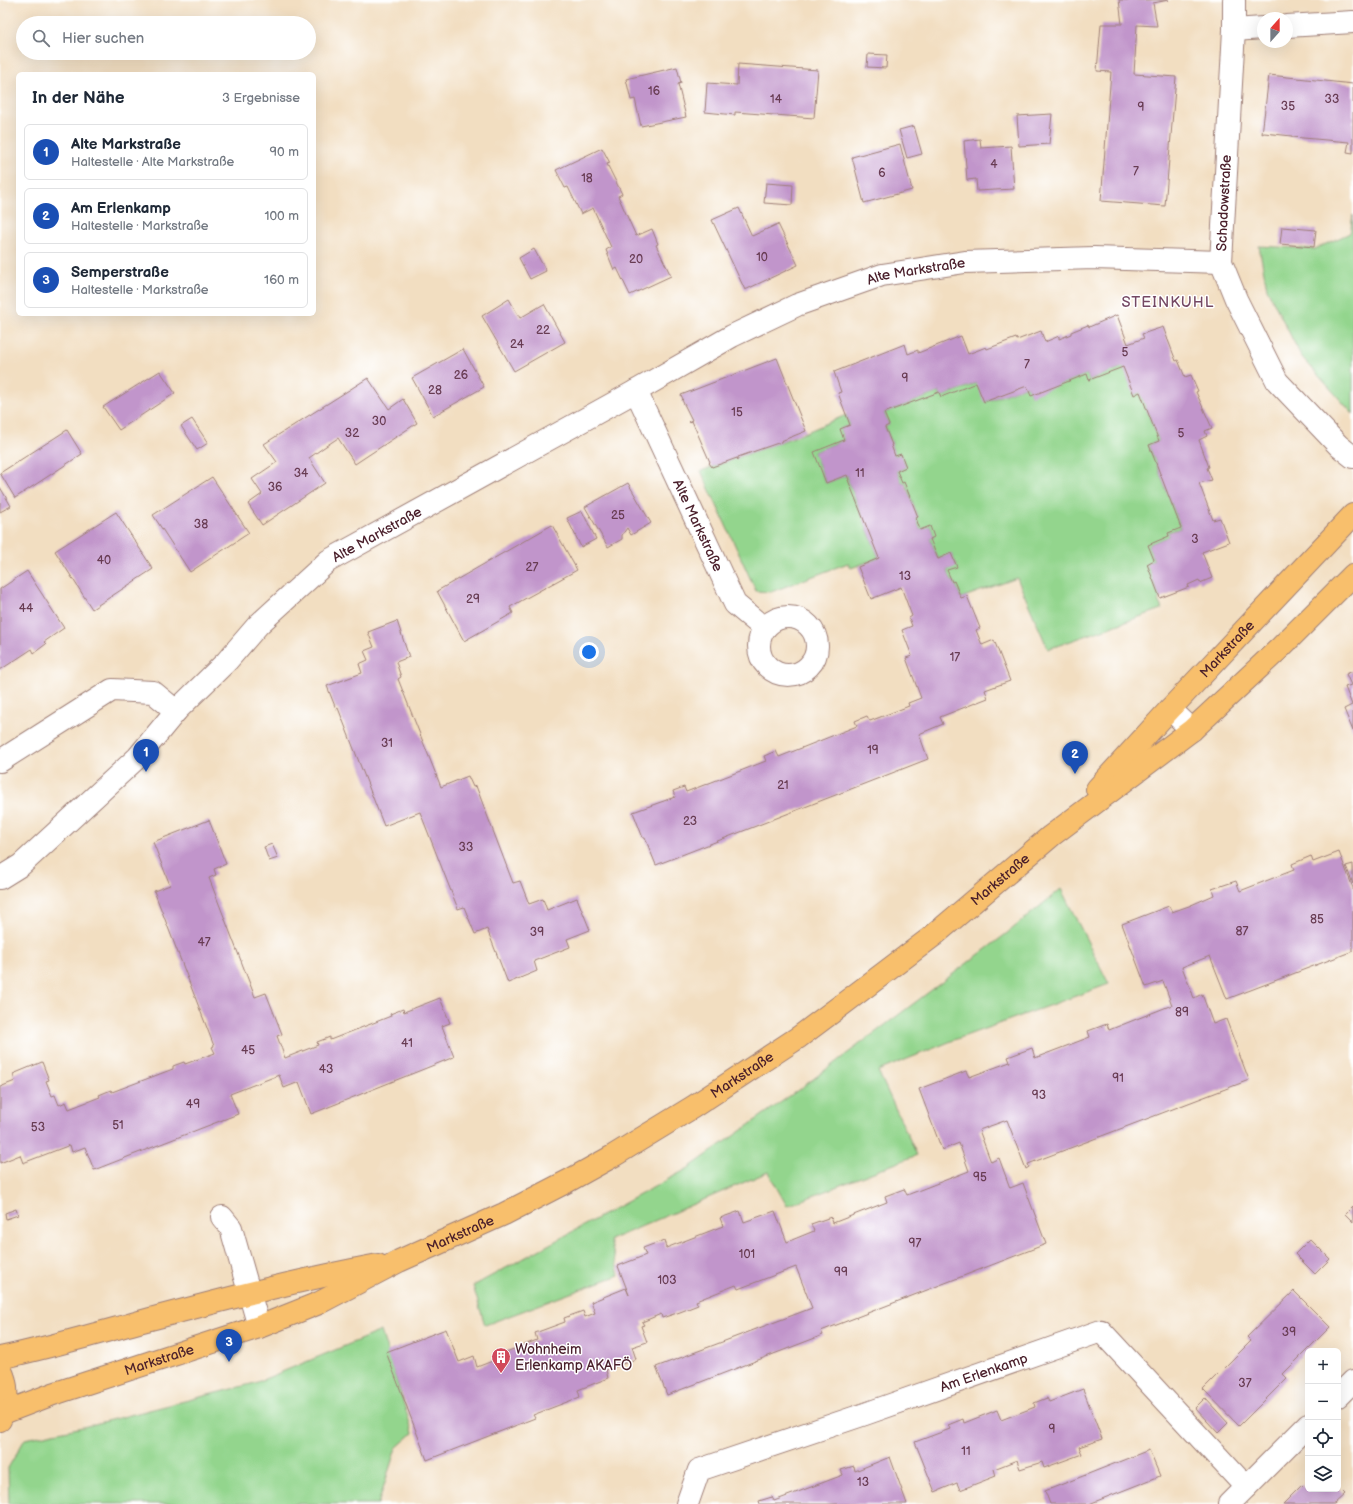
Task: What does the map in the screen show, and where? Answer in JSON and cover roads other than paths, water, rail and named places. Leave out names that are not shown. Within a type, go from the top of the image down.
[{"type":"main road","name":"Markstraße","points":[[1051,836],[1353,515]]},
{"type":"main road","name":"Markstraße","points":[[2,1416],[53,1394],[259,1327],[319,1303],[399,1261],[504,1214],[568,1181],[693,1107],[799,1037],[861,991],[933,936],[1051,836],[1192,730],[1281,648],[1353,575]]},
{"type":"main road","name":"Markstraße","points":[[0,1358],[42,1349],[249,1293],[327,1274],[399,1261]]},
{"type":"main road","name":"Markstraße","points":[[0,1368],[4,1376],[7,1395],[2,1416]]},
{"type":"street","name":"Schadowstraße","points":[[1234,0],[1234,30],[1221,262],[1236,299],[1277,381],[1339,446],[1353,457]]},
{"type":"street","points":[[1293,26],[1353,22]]},
{"type":"street","points":[[1234,30],[1257,28]]},
{"type":"street","name":"Alte Markstraße","points":[[0,878],[21,865],[138,757],[176,711],[227,661],[258,625],[328,561],[636,391],[732,336],[791,308],[882,275],[965,262],[1094,258],[1221,262]]},
{"type":"street","name":"Alte Markstraße","points":[[636,391],[735,604],[764,628]]},
{"type":"street","points":[[0,761],[112,690],[154,692],[176,711]]},
{"type":"street","points":[[1170,709],[1192,730]]},
{"type":"street","points":[[222,1217],[231,1228],[259,1327]]},
{"type":"street","name":"Am Erlenkamp","points":[[687,1504],[699,1470],[865,1414],[1101,1330],[1246,1487]]},
{"type":"street","points":[[1341,1393],[1353,1381]]},
{"type":"street","points":[[1229,1504],[1305,1428]]},
{"type":"place","name":"Alte Markstraße","points":[[146,772]]},
{"type":"place","name":"Am Erlenkamp","points":[[1075,774]]},
{"type":"place","name":"Semperstraße","points":[[229,1362]]},
{"type":"place","name":"Wohnheim Erlenkamp AKAFÖ","points":[[501,1374]]},
{"type":"district","name":"STEINKUHL","points":[[1168,302]]}]
